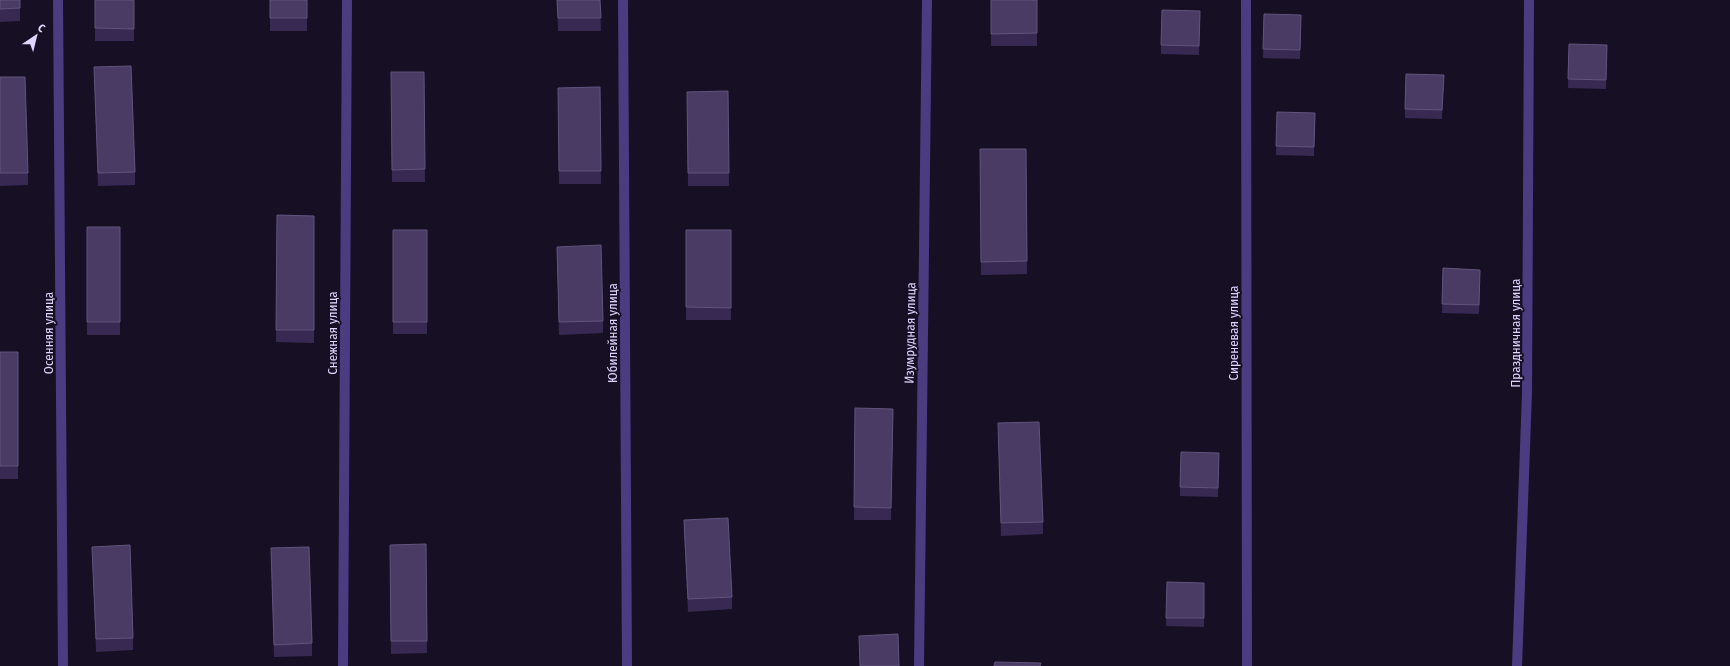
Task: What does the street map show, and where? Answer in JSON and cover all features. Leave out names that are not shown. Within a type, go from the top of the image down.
[{"type":"street","name":"Осенняя улица","points":[[58,0],[63,666]]},
{"type":"street","name":"Снежная улица","points":[[343,666],[347,0]]},
{"type":"street","name":"Юбилейная улица","points":[[623,0],[627,666]]},
{"type":"street","name":"Изумрудная улица","points":[[919,666],[927,0]]},
{"type":"street","name":"Сиреневая улица","points":[[1246,0],[1247,666]]},
{"type":"street","name":"Праздничная улица","points":[[1517,666],[1527,393],[1530,0]]},
{"type":"building","points":[[0,0],[20,0],[20,8],[0,9]]},
{"type":"building","points":[[95,0],[134,0],[134,29],[95,28]]},
{"type":"building","points":[[270,0],[307,0],[307,18],[270,18]]},
{"type":"building","points":[[557,0],[600,0],[601,18],[558,18]]},
{"type":"building","points":[[991,0],[1037,0],[1037,33],[991,34]]},
{"type":"building","points":[[1162,10],[1200,11],[1199,46],[1161,45]]},
{"type":"building","points":[[1264,14],[1301,15],[1300,50],[1263,49]]},
{"type":"building","points":[[1569,44],[1607,45],[1606,80],[1568,79]]},
{"type":"building","points":[[131,66],[135,172],[98,173],[94,67]]},
{"type":"building","points":[[391,72],[424,72],[425,169],[392,170]]},
{"type":"building","points":[[1406,74],[1444,75],[1442,110],[1405,109]]},
{"type":"building","points":[[0,77],[25,77],[28,173],[0,173]]},
{"type":"building","points":[[600,87],[601,171],[559,171],[558,88]]},
{"type":"building","points":[[728,91],[729,173],[688,173],[687,92]]},
{"type":"building","points":[[1277,112],[1315,113],[1314,147],[1276,146]]},
{"type":"building","points":[[980,149],[1026,149],[1027,261],[981,262]]},
{"type":"building","points":[[277,215],[314,216],[314,330],[276,330]]},
{"type":"building","points":[[87,227],[120,227],[120,322],[87,322]]},
{"type":"building","points":[[393,230],[427,230],[427,322],[393,322]]},
{"type":"building","points":[[686,230],[731,230],[731,308],[686,307]]},
{"type":"building","points":[[601,245],[603,321],[559,322],[557,247]]},
{"type":"building","points":[[1443,268],[1480,270],[1479,305],[1442,304]]},
{"type":"building","points":[[0,352],[18,352],[18,466],[0,466]]},
{"type":"building","points":[[855,408],[893,409],[891,508],[854,507]]},
{"type":"building","points":[[1039,422],[1043,522],[1001,523],[998,423]]},
{"type":"building","points":[[1181,452],[1219,453],[1218,488],[1180,487]]},
{"type":"building","points":[[728,518],[732,597],[688,599],[684,520]]},
{"type":"building","points":[[426,544],[427,641],[391,641],[390,545]]},
{"type":"building","points":[[130,545],[133,638],[96,639],[92,547]]},
{"type":"building","points":[[309,547],[312,643],[274,645],[271,548]]},
{"type":"building","points":[[1167,582],[1204,583],[1204,618],[1166,618]]},
{"type":"building","points":[[898,634],[899,666],[860,666],[859,636]]},
{"type":"building","points":[[995,662],[1041,663],[1040,666],[994,666]]}]
